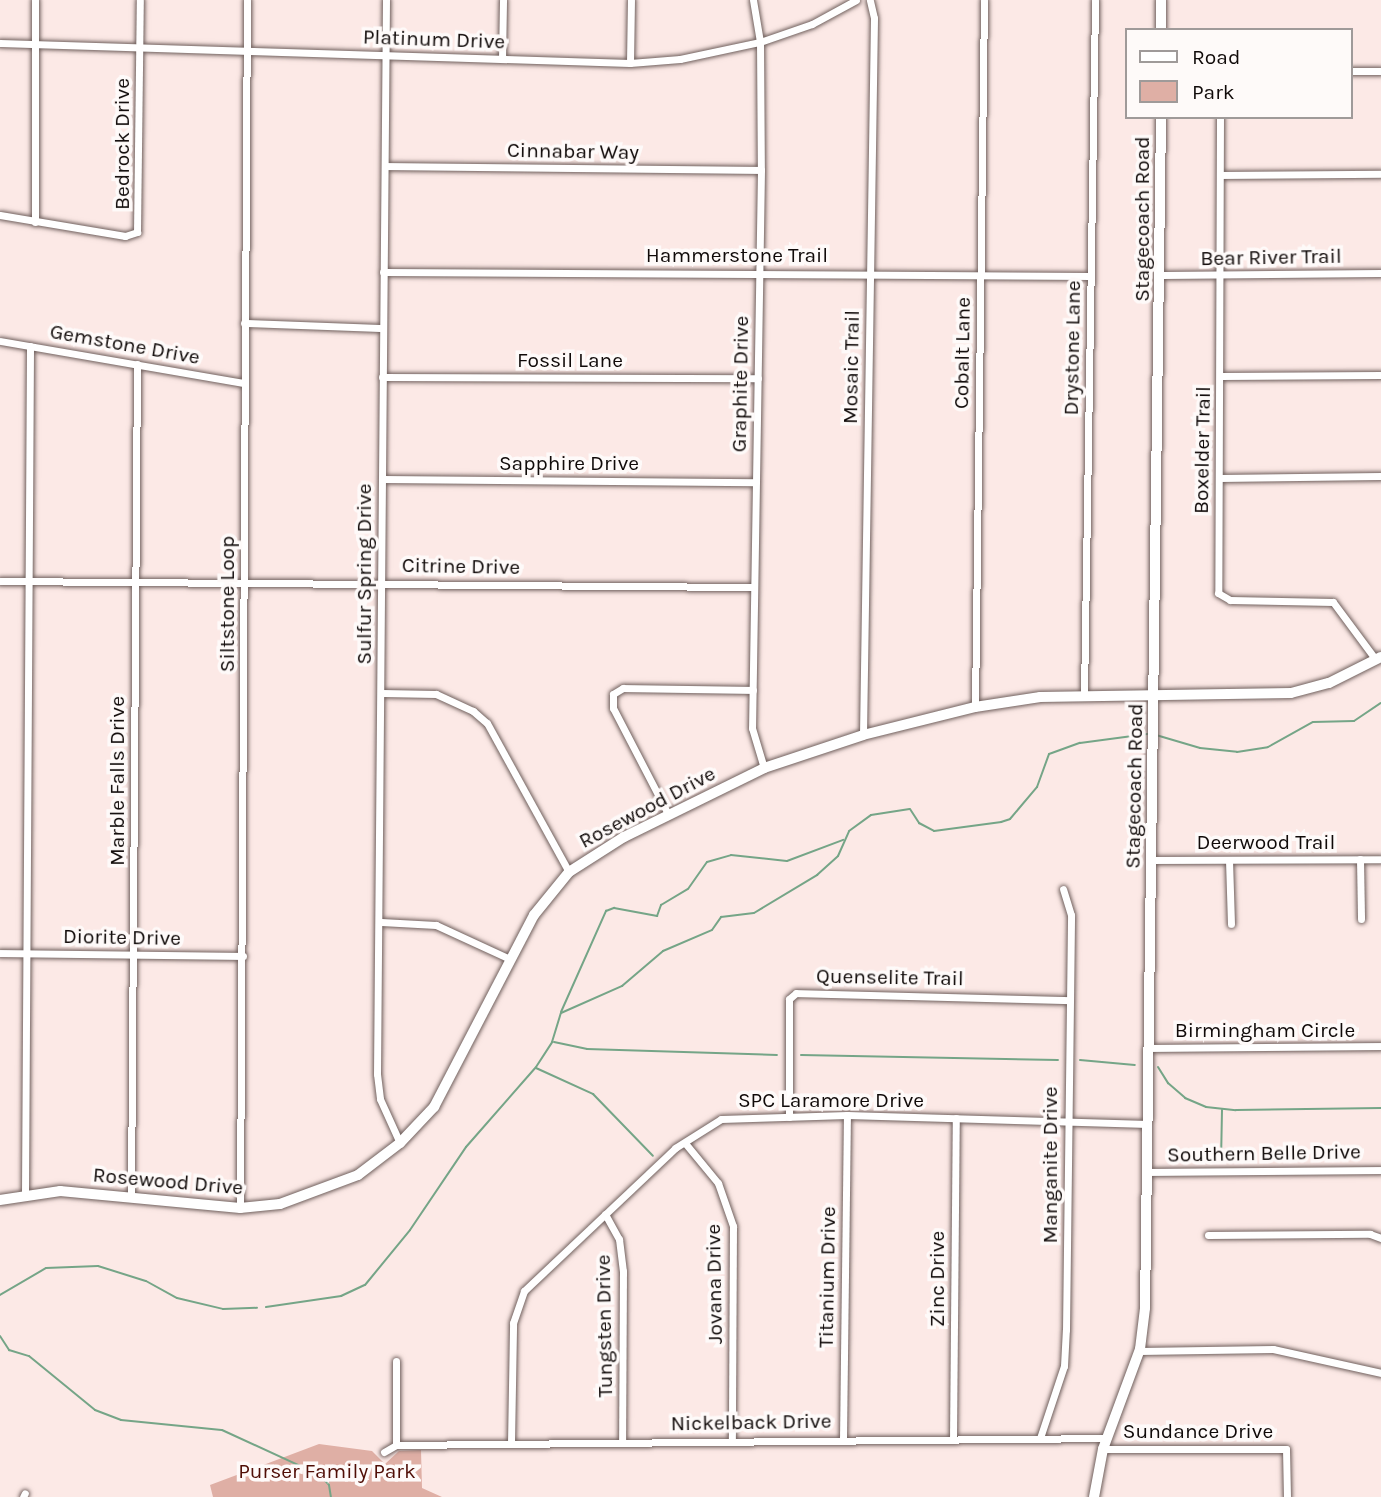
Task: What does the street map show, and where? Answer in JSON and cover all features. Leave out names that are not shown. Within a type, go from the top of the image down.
[{"type":"street","points":[[35,0],[35,222]]},
{"type":"street","name":"Bedrock Drive","points":[[0,215],[125,236],[137,232],[140,0]]},
{"type":"street","name":"Siltstone Loop","points":[[240,1208],[247,0]]},
{"type":"street","name":"Sulfur Spring Drive","points":[[386,0],[377,1074],[380,1099],[401,1143]]},
{"type":"street","points":[[502,59],[503,0]]},
{"type":"street","points":[[630,63],[631,0]]},
{"type":"street","name":"Graphite Drive","points":[[753,0],[760,42],[761,170],[752,728],[764,768]]},
{"type":"street","name":"Platinum Drive","points":[[0,43],[247,48],[630,63],[680,59],[760,42],[812,24],[856,0]]},
{"type":"street","name":"Mosaic Trail","points":[[863,735],[874,18],[870,0]]},
{"type":"street","name":"Cobalt Lane","points":[[975,707],[984,0]]},
{"type":"street","name":"Drystone Lane","points":[[1084,696],[1095,0]]},
{"type":"street","points":[[1161,0],[1161,28]]},
{"type":"street","points":[[1353,71],[1381,71]]},
{"type":"street","name":"Stagecoach Road","points":[[1094,1497],[1105,1444],[1139,1351],[1148,1172],[1162,275],[1161,119]]},
{"type":"street","name":"Boxelder Trail","points":[[1220,119],[1219,593],[1230,600],[1333,602],[1378,659]]},
{"type":"street","name":"Cinnabar Way","points":[[385,166],[761,170]]},
{"type":"street","points":[[1220,175],[1381,174]]},
{"type":"street","name":"Hammerstone Trail","points":[[383,272],[758,272],[1091,276]]},
{"type":"street","name":"Bear River Trail","points":[[1162,275],[1381,273]]},
{"type":"street","points":[[244,323],[383,328]]},
{"type":"street","name":"Gemstone Drive","points":[[0,341],[244,383]]},
{"type":"street","points":[[25,1193],[30,345]]},
{"type":"street","name":"Marble Falls Drive","points":[[131,1198],[137,364]]},
{"type":"street","points":[[1220,376],[1381,375]]},
{"type":"street","name":"Fossil Lane","points":[[382,377],[758,378]]},
{"type":"street","points":[[1219,478],[1381,476]]},
{"type":"street","name":"Sapphire Drive","points":[[382,479],[756,482]]},
{"type":"street","name":"Citrine Drive","points":[[0,582],[753,587]]},
{"type":"street","name":"Rosewood Drive","points":[[0,1200],[25,1193],[60,1191],[240,1208],[280,1204],[332,1186],[379,1161],[401,1143],[447,1087],[534,915],[569,873],[598,852],[668,814],[764,768],[863,735],[975,707],[1084,696],[1291,693],[1329,683],[1378,659]]},
{"type":"street","points":[[668,814],[613,708],[613,694],[623,688],[752,690]]},
{"type":"street","points":[[382,693],[436,694],[473,711],[487,723],[569,873]]},
{"type":"street","points":[[1360,859],[1361,919]]},
{"type":"street","name":"Deerwood Trail","points":[[1151,860],[1381,859]]},
{"type":"street","points":[[1229,860],[1231,924]]},
{"type":"street","name":"Manganite Drive","points":[[1040,1438],[1065,1352],[1070,915],[1063,890]]},
{"type":"street","points":[[380,922],[436,925],[510,959]]},
{"type":"street","name":"Diorite Drive","points":[[0,953],[243,956]]},
{"type":"street","name":"Quenselite Trail","points":[[789,1117],[789,999],[796,993],[1069,999]]},
{"type":"street","name":"Birmingham Circle","points":[[1149,1048],[1381,1046]]},
{"type":"street","name":"SPC Laramore Drive","points":[[511,1443],[513,1323],[518,1305],[533,1278],[685,1143],[721,1119],[847,1115],[1148,1124]]},
{"type":"street","name":"Titanium Drive","points":[[843,1439],[847,1115]]},
{"type":"street","name":"Zinc Drive","points":[[953,1439],[956,1118]]},
{"type":"street","name":"Jovana Drive","points":[[685,1143],[723,1190],[733,1226],[732,1440]]},
{"type":"street","name":"Southern Belle Drive","points":[[1148,1172],[1381,1170]]},
{"type":"street","name":"Tungsten Drive","points":[[605,1214],[619,1239],[623,1271],[622,1441]]},
{"type":"street","points":[[1208,1235],[1370,1234],[1381,1238]]},
{"type":"street","points":[[1139,1351],[1273,1349],[1381,1373]]},
{"type":"street","points":[[396,1361],[396,1445]]},
{"type":"street","name":"Nickelback Drive","points":[[384,1452],[396,1445],[622,1441],[1040,1438],[1105,1444]]},
{"type":"street","name":"Sundance Drive","points":[[1105,1444],[1286,1449],[1287,1497]]},
{"type":"green space","name":"Purser Family Park","points":[[319,1444],[372,1451],[385,1464],[399,1451],[421,1450],[422,1488],[442,1497],[213,1497],[210,1485]]},
{"type":"waterway","points":[[1156,735],[1200,748],[1237,752],[1268,747],[1313,722],[1354,721],[1381,703]]},
{"type":"waterway","points":[[266,1307],[341,1296],[365,1285],[410,1230],[466,1147],[536,1067],[552,1042],[561,1013],[622,986],[663,951],[712,930],[721,917],[754,913],[817,875],[838,856],[849,831],[871,815],[910,809],[919,823],[934,831],[1001,822],[1010,819],[1037,787],[1049,754],[1080,743],[1147,734]]},
{"type":"waterway","points":[[561,1012],[606,911],[614,908],[657,916],[661,905],[688,889],[707,862],[731,855],[787,861],[843,840]]},
{"type":"waterway","points":[[554,1042],[587,1049],[777,1055]]},
{"type":"waterway","points":[[801,1055],[1058,1060]]},
{"type":"waterway","points":[[1080,1060],[1135,1065]]},
{"type":"waterway","points":[[1158,1067],[1168,1083],[1185,1098],[1206,1107],[1236,1110],[1381,1108]]},
{"type":"waterway","points":[[536,1068],[593,1094],[653,1156]]},
{"type":"waterway","points":[[1221,1162],[1222,1110]]},
{"type":"waterway","points":[[0,1295],[46,1268],[98,1266],[146,1281],[177,1298],[223,1309],[257,1308]]},
{"type":"waterway","points":[[0,1336],[9,1350],[29,1356],[95,1410],[121,1420],[222,1430],[320,1475],[329,1485],[331,1497]]}]
